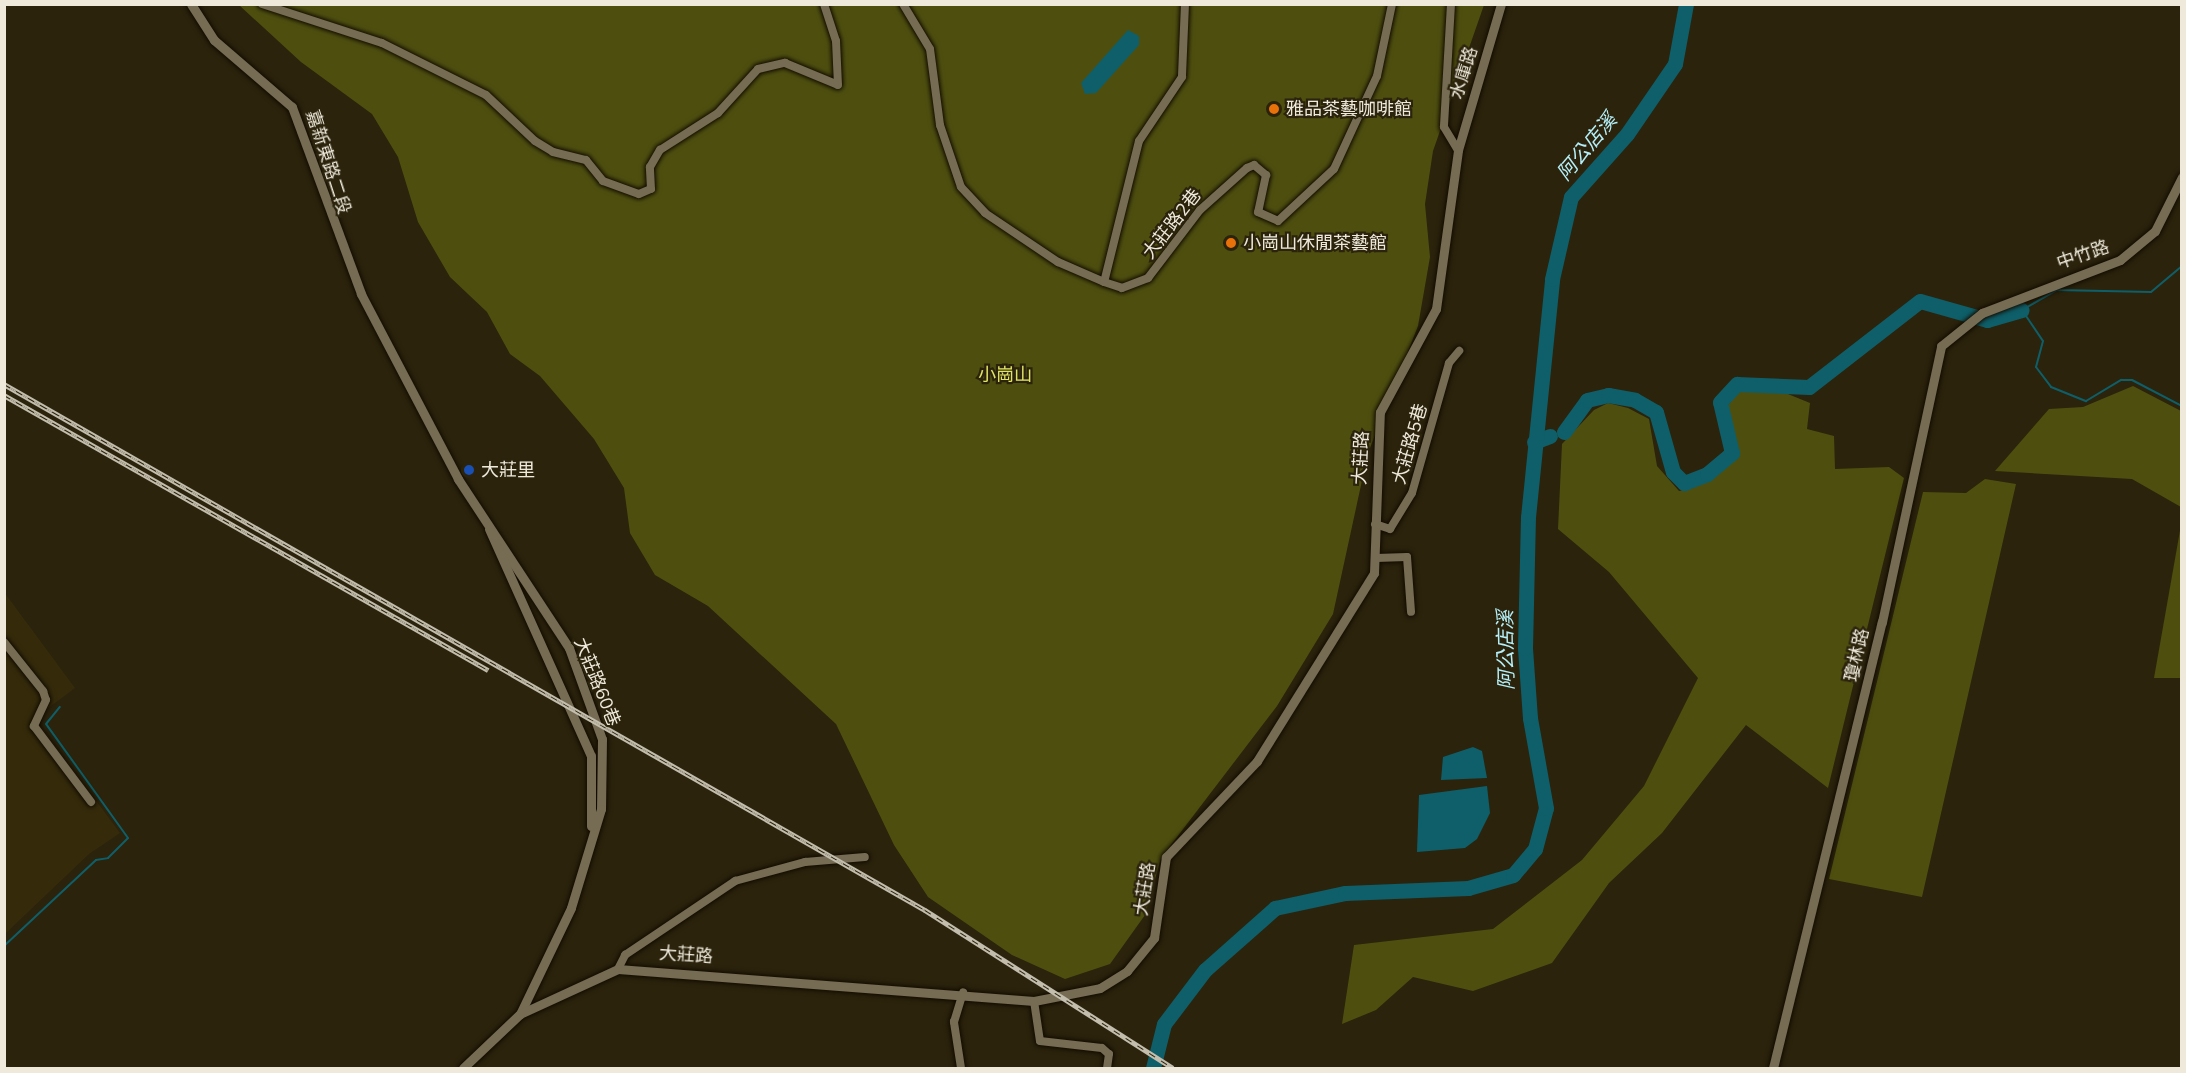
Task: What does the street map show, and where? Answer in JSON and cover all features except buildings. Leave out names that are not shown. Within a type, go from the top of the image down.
[{"type":"street","name":"嘉新東路二段","points":[[191,4],[214,40],[292,107],[361,294]]},
{"type":"street","points":[[262,4],[382,43],[486,95],[535,141],[553,152],[586,160],[603,181],[639,194],[651,189],[650,167],[660,150],[718,113],[758,69],[785,63],[838,85],[836,41],[824,4]]},
{"type":"street","name":"大莊路2巷","points":[[903,4],[930,48],[940,124],[961,187],[985,213],[1058,262],[1122,288],[1148,278],[1208,202],[1254,165],[1266,175],[1257,203],[1266,219],[1278,221],[1303,201],[1334,170],[1354,131],[1384,52],[1392,4]]},
{"type":"street","name":"大莊路2巷","points":[[1104,282],[1139,141],[1182,77],[1185,4]]},
{"type":"street","points":[[1451,4],[1444,127],[1458,150]]},
{"type":"street","name":"水庫路","points":[[1458,150],[1501,4]]},
{"type":"street","name":"大莊路","points":[[463,1068],[520,1014],[618,969],[963,992],[1034,1001],[1100,988],[1127,971],[1154,938],[1166,857],[1257,760],[1374,573],[1380,412],[1436,309],[1458,150]]},
{"type":"street","name":"中竹路","points":[[2027,294],[2129,254],[2168,212],[2181,177]]},
{"type":"street","name":"大莊路60巷","points":[[361,294],[488,525],[591,756],[591,834]]},
{"type":"street","name":"瓊林路","points":[[1773,1068],[1882,622],[1934,368],[1941,346],[1965,324],[1982,313],[2027,294]]},
{"type":"street","name":"大莊路5巷","points":[[1375,524],[1390,529],[1412,493],[1449,363],[1459,351]]},
{"type":"street","name":"大莊路60巷","points":[[488,525],[509,550],[569,648],[602,739],[601,809],[591,834],[571,908],[520,1014]]},
{"type":"street","points":[[1376,558],[1407,557],[1411,612]]},
{"type":"street","points":[[4,642],[44,691],[46,700],[34,726],[91,802]]},
{"type":"street","points":[[618,969],[625,955],[735,881],[805,862],[865,857]]},
{"type":"street","points":[[961,1068],[954,1022],[963,992]]},
{"type":"street","points":[[1034,1001],[1040,1041],[1102,1048],[1109,1053],[1107,1068]]},
{"type":"shaded area","points":[[4,592],[75,688],[39,715],[38,722],[120,833],[89,854],[5,934]]},
{"type":"green space","name":"小崗山","points":[[239,5],[1484,5],[1433,151],[1425,204],[1430,257],[1418,326],[1368,453],[1333,614],[1277,706],[1161,858],[1145,915],[1110,964],[1065,979],[1012,955],[928,897],[894,845],[836,724],[708,606],[655,575],[630,533],[624,488],[594,439],[540,376],[510,354],[487,312],[450,277],[418,222],[398,157],[372,114],[301,62]]},
{"type":"green space","points":[[2133,386],[2181,411],[2181,507],[2132,479],[1995,471],[2049,409],[2083,407]]},
{"type":"green space","points":[[1773,388],[1810,403],[1807,429],[1834,436],[1835,469],[1889,467],[1904,478],[1828,788],[1746,725],[1662,833],[1609,883],[1552,963],[1473,991],[1413,977],[1376,1010],[1342,1024],[1354,945],[1493,929],[1582,860],[1644,786],[1698,678],[1609,572],[1558,529],[1562,444],[1594,410],[1608,403],[1628,408],[1649,419],[1657,466],[1679,491],[1692,488],[1737,458],[1727,406],[1740,391]]},
{"type":"green space","points":[[1985,479],[2016,484],[1922,897],[1829,879],[1923,492],[1966,493]]},
{"type":"green space","points":[[2181,525],[2181,678],[2154,678]]},
{"type":"water","points":[[1128,30],[1139,36],[1139,45],[1096,93],[1085,94],[1081,83]]},
{"type":"water","points":[[1473,747],[1482,751],[1487,778],[1441,780],[1443,757]]},
{"type":"water","points":[[1487,786],[1490,813],[1477,839],[1465,848],[1417,852],[1419,795]]},
{"type":"waterway","name":"阿公店溪","points":[[1153,1068],[1164,1024],[1205,970],[1275,908],[1345,893],[1468,888],[1513,875],[1535,849],[1546,808],[1530,718],[1525,648],[1528,517],[1552,279],[1571,197],[1627,134],[1675,64],[1686,4]]},
{"type":"waterway","points":[[2182,266],[2151,292],[2057,290],[2022,310],[2043,341],[2036,367],[2051,387],[2086,401],[2121,380],[2132,380],[2182,406]]},
{"type":"waterway","points":[[1564,432],[1587,400],[1608,395],[1635,400],[1656,412],[1673,472],[1684,483],[1707,474],[1732,453],[1720,402],[1737,384],[1809,387],[1920,301],[1987,320],[2022,310]]},
{"type":"waterway","points":[[1534,442],[1550,436]]},
{"type":"waterway","points":[[4,946],[96,860],[108,858],[128,838],[46,724],[60,707]]},
{"type":"railway","points":[[4,384],[925,910],[1173,1068]]},
{"type":"railway","points":[[4,395],[488,670]]},
{"type":"place","name":"雅品茶藝咖啡館","points":[[1274,109]]},
{"type":"place","name":"小崗山休閒茶藝館","points":[[1231,243]]},
{"type":"place","name":"大莊里","points":[[469,470]]}]
